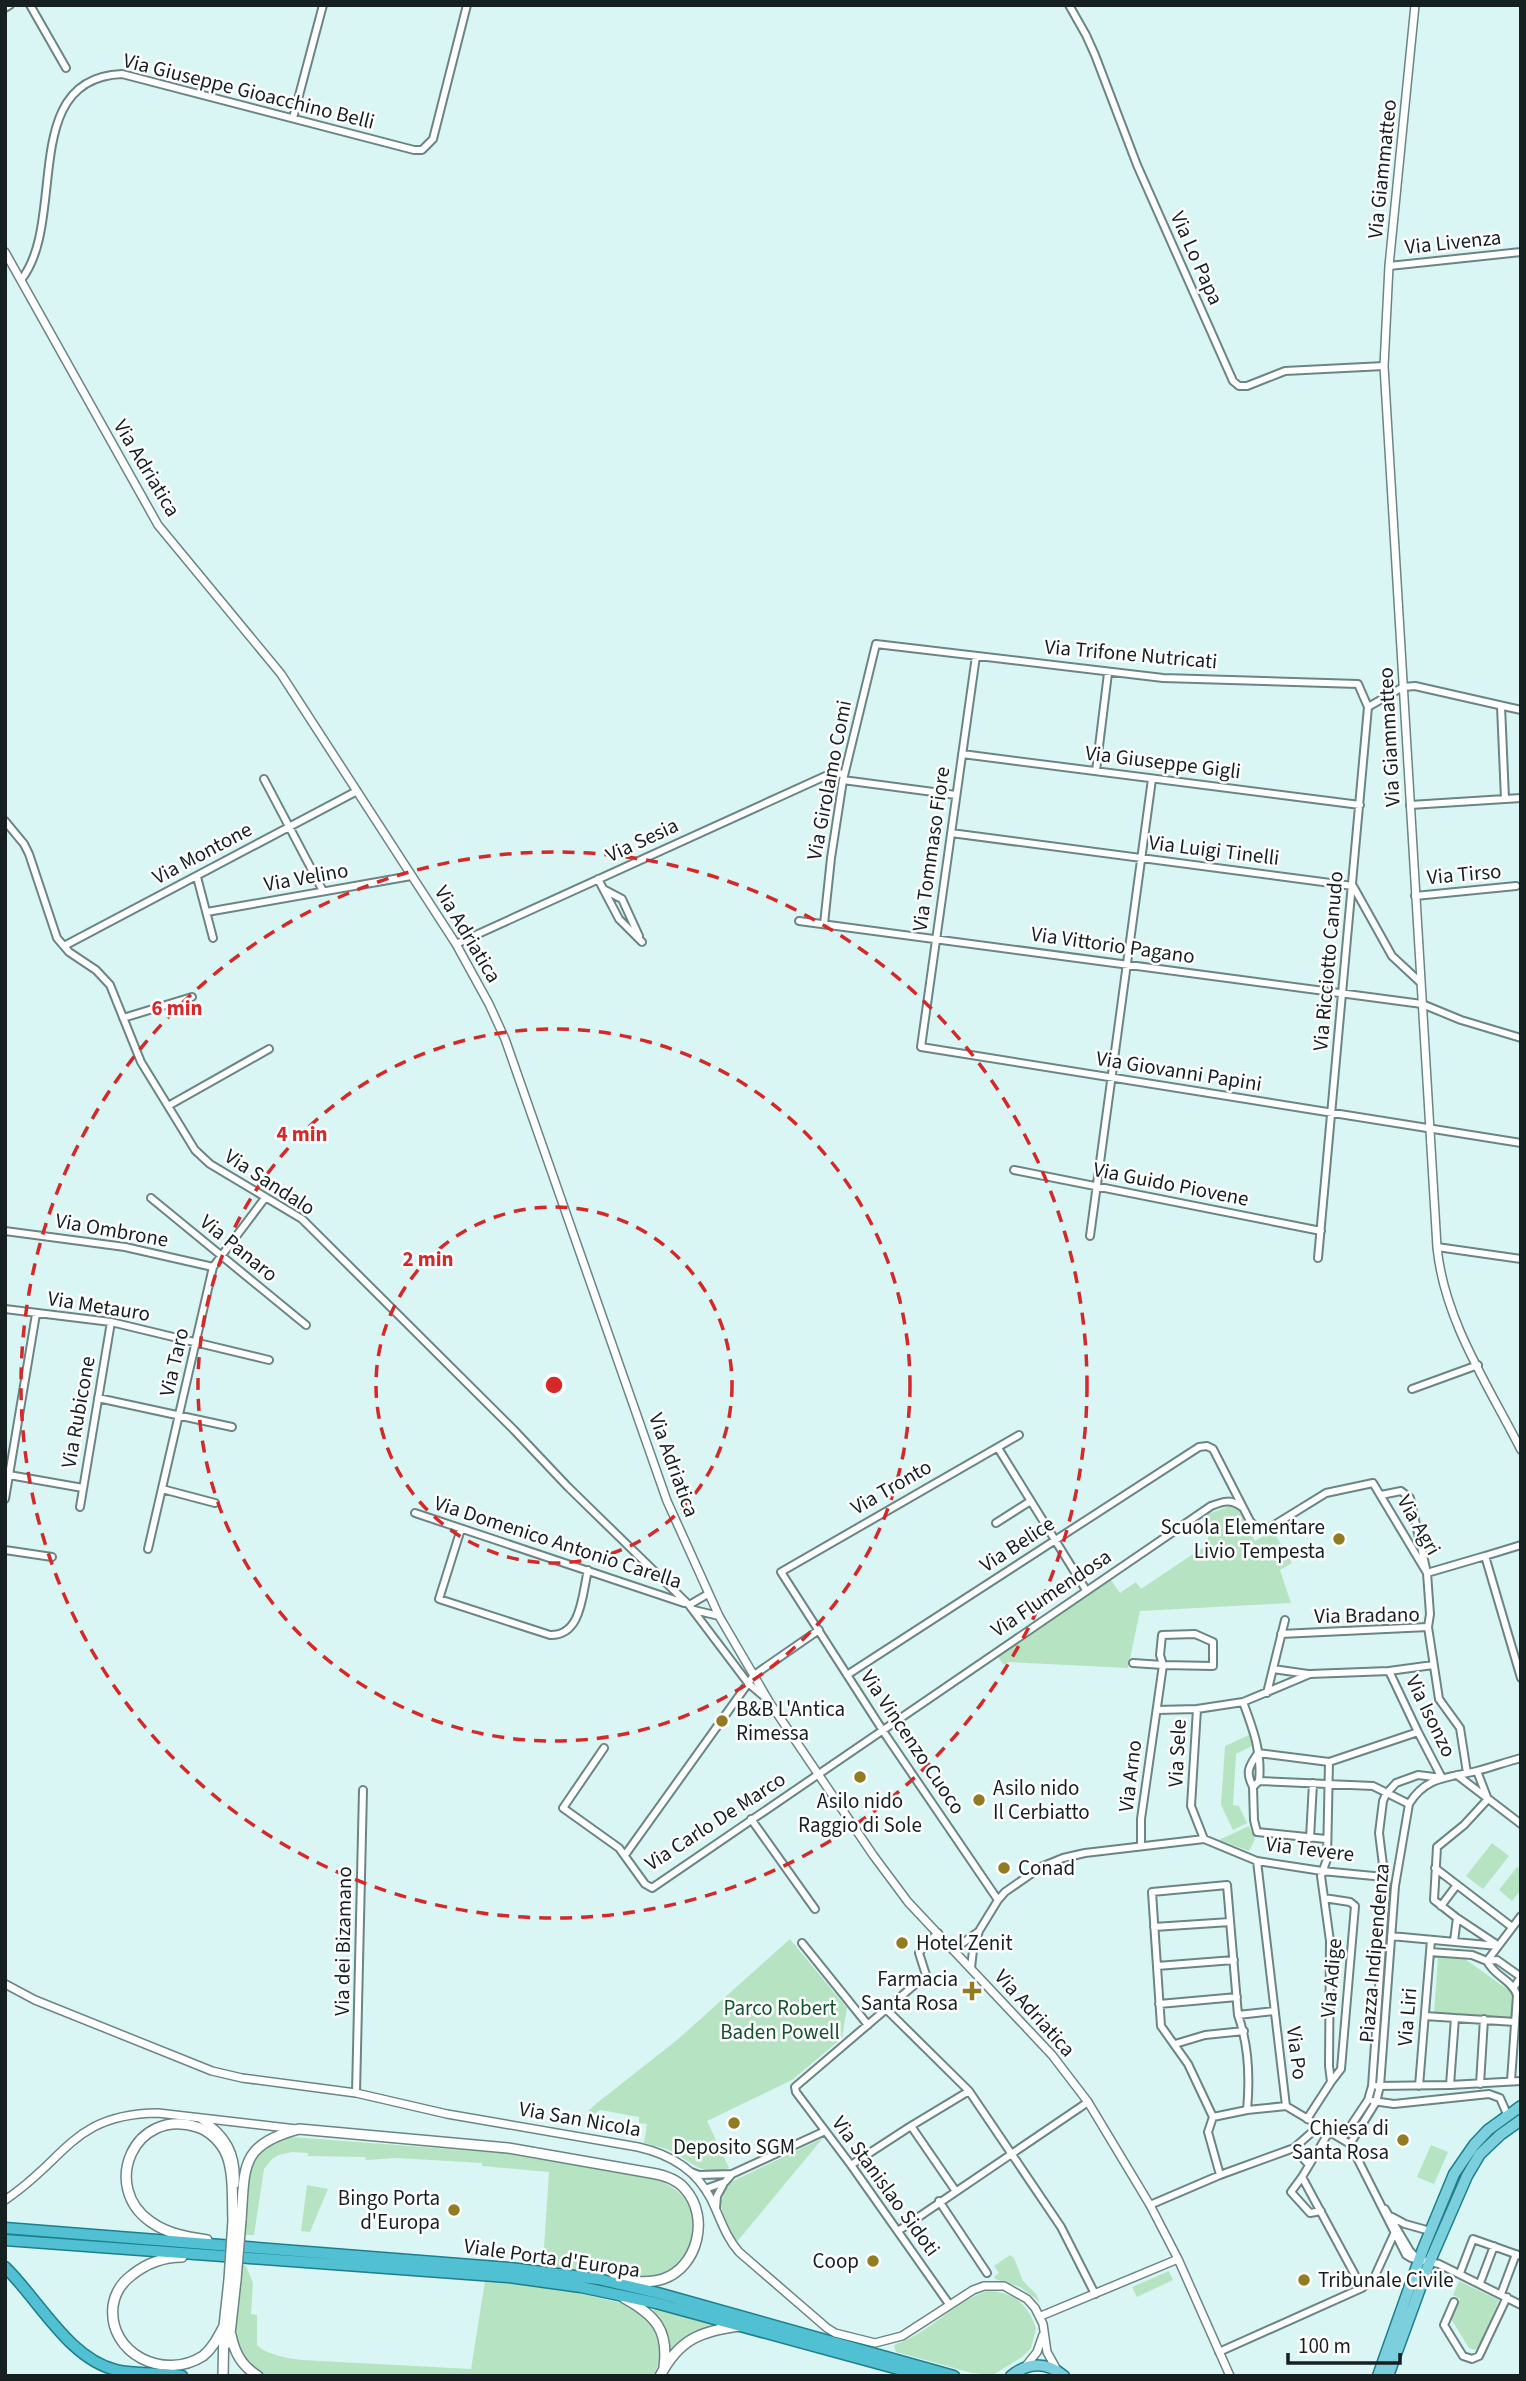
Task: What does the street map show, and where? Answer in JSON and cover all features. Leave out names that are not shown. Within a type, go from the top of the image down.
[{"type":"highway","name":"Viale Porta d'Europa","points":[[5,2228],[510,2268],[598,2279],[658,2293],[954,2376]]},
{"type":"highway","name":"Viale Porta d'Europa","points":[[5,2240],[508,2277],[617,2294],[924,2376]]},
{"type":"highway","points":[[5,2267],[23,2284],[74,2347],[96,2362],[116,2370],[182,2376]]},
{"type":"main road","points":[[1378,2376],[1419,2260],[1454,2174],[1466,2154],[1488,2130],[1521,2106]]},
{"type":"main road","points":[[1388,2376],[1430,2261],[1467,2176],[1480,2154],[1521,2120]]},
{"type":"main road","points":[[218,2245],[208,2240],[179,2236],[164,2230],[149,2222],[140,2212],[133,2202],[126,2179],[131,2154],[137,2142],[155,2128],[173,2124],[202,2128],[213,2136],[222,2145],[227,2156],[237,2220]]},
{"type":"main road","points":[[225,2376],[227,2326],[244,2173],[255,2149],[266,2140],[299,2129],[508,2148],[652,2173],[674,2180],[685,2188],[693,2201],[698,2226],[693,2252],[685,2264],[676,2273],[652,2282],[598,2279]]},
{"type":"main road","points":[[218,2256],[171,2257],[139,2269],[119,2287],[111,2321],[126,2350],[139,2360],[170,2367],[195,2362],[205,2355],[227,2326]]},
{"type":"main road","points":[[617,2294],[647,2311],[656,2321],[666,2355],[662,2372]]},
{"type":"main road","points":[[227,2326],[243,2365],[258,2376]]},
{"type":"main road","points":[[662,2372],[680,2348],[696,2335],[710,2330],[741,2326]]},
{"type":"main road","points":[[1011,2376],[1025,2367],[1046,2366],[1061,2373]]},
{"type":"street","points":[[30,5],[66,68]]},
{"type":"street","points":[[293,118],[323,5]]},
{"type":"street","name":"Via Giuseppe Gioacchino Belli","points":[[21,280],[30,264],[41,227],[51,154],[64,104],[93,78],[122,74],[422,150],[433,139],[467,5]]},
{"type":"street","name":"Via Lo Papa","points":[[1069,5],[1095,55],[1137,165],[1233,381],[1239,386],[1247,387],[1285,371],[1384,366]]},
{"type":"street","name":"Via Giammatteo","points":[[1415,5],[1389,266],[1384,366],[1437,1247],[1444,1291],[1453,1314],[1521,1450]]},
{"type":"street","name":"Via Adriatica","points":[[5,252],[158,525],[281,674],[456,944],[489,1004],[505,1039],[667,1501],[719,1616],[771,1703],[908,1902],[1052,2055],[1088,2102],[1178,2259],[1230,2376]]},
{"type":"street","name":"Via Livenza","points":[[1389,266],[1521,253]]},
{"type":"street","name":"Via Trifone Nutricati","points":[[876,643],[1163,678],[1358,684],[1368,707]]},
{"type":"street","name":"Via Girolamo Comi","points":[[824,924],[843,777],[876,643]]},
{"type":"street","name":"Via Tommaso Fiore","points":[[921,1047],[976,656]]},
{"type":"street","points":[[1096,771],[1108,673]]},
{"type":"street","points":[[1368,707],[1403,687],[1415,686],[1521,710]]},
{"type":"street","points":[[1501,706],[1505,799]]},
{"type":"street","name":"Via Ricciotto Canudo","points":[[1318,1258],[1368,707]]},
{"type":"street","name":"Via Giuseppe Gigli","points":[[962,754],[1360,806]]},
{"type":"street","name":"Via Sesia","points":[[456,944],[832,773],[843,777]]},
{"type":"street","points":[[843,777],[956,795]]},
{"type":"street","points":[[264,779],[323,891]]},
{"type":"street","points":[[1090,1237],[1152,779]]},
{"type":"street","name":"Via Montone","points":[[64,946],[357,791]]},
{"type":"street","points":[[1410,805],[1521,798]]},
{"type":"street","name":"Via Sandalo","points":[[5,821],[29,853],[53,928],[64,946],[104,977],[110,985],[141,1062],[203,1158],[302,1219],[692,1608]]},
{"type":"street","name":"Via Luigi Tinelli","points":[[951,833],[1353,886]]},
{"type":"street","name":"Via Velino","points":[[207,912],[411,876]]},
{"type":"street","points":[[197,877],[213,938]]},
{"type":"street","points":[[598,879],[603,889],[619,919],[642,942],[622,900],[603,889]]},
{"type":"street","points":[[1353,886],[1392,956],[1421,983]]},
{"type":"street","name":"Via Tirso","points":[[1415,896],[1516,886]]},
{"type":"street","name":"Via Vittorio Pagano","points":[[799,921],[1422,1004],[1461,1020],[1521,1038]]},
{"type":"street","points":[[123,1018],[192,997]]},
{"type":"street","name":"Via Giovanni Papini","points":[[921,1047],[1521,1143]]},
{"type":"street","points":[[168,1106],[269,1049]]},
{"type":"street","name":"Via Guido Piovene","points":[[1014,1170],[1321,1231]]},
{"type":"street","name":"Via Panaro","points":[[151,1198],[306,1325]]},
{"type":"street","name":"Via Taro","points":[[148,1549],[213,1267],[265,1198]]},
{"type":"street","name":"Via Ombrone","points":[[5,1231],[125,1247],[213,1267]]},
{"type":"street","points":[[1437,1247],[1521,1259]]},
{"type":"street","name":"Via Metauro","points":[[5,1309],[111,1322],[269,1360]]},
{"type":"street","points":[[5,1499],[36,1314]]},
{"type":"street","name":"Via Rubicone","points":[[80,1507],[111,1322]]},
{"type":"street","points":[[1412,1389],[1478,1365]]},
{"type":"street","points":[[98,1398],[232,1427]]},
{"type":"street","name":"Via Tronto","points":[[781,1572],[1019,1435]]},
{"type":"street","points":[[5,1439],[15,1441]]},
{"type":"street","name":"Via Agri","points":[[1207,1446],[1213,1449],[1242,1507],[1256,1528],[1263,1530],[1326,1493],[1373,1483],[1427,1573]]},
{"type":"street","name":"Via Belice","points":[[847,1675],[1199,1447],[1207,1446]]},
{"type":"street","points":[[998,1448],[1086,1590]]},
{"type":"street","points":[[9,1475],[83,1488]]},
{"type":"street","points":[[162,1489],[215,1503]]},
{"type":"street","name":"Via Agri","points":[[1381,1495],[1401,1491],[1410,1498],[1427,1573]]},
{"type":"street","name":"Via Flumendosa","points":[[819,1774],[1211,1506],[1222,1501],[1234,1501],[1242,1507]]},
{"type":"street","points":[[996,1522],[1029,1502]]},
{"type":"street","name":"Via Domenico Antonio Carella","points":[[415,1513],[719,1616]]},
{"type":"street","points":[[461,1529],[439,1599],[550,1635],[560,1635],[570,1630],[575,1621],[588,1570]]},
{"type":"street","name":"Via Agri","points":[[1427,1573],[1521,1545]]},
{"type":"street","points":[[5,1550],[52,1557]]},
{"type":"street","points":[[1485,1556],[1517,1650],[1521,1678]]},
{"type":"street","name":"Via Vincenzo Cuoco","points":[[781,1572],[882,1730],[998,1900]]},
{"type":"street","points":[[1427,1573],[1430,1614],[1428,1627]]},
{"type":"street","points":[[692,1608],[708,1594]]},
{"type":"street","name":"Via Adriatica","points":[[692,1608],[748,1683],[771,1703]]},
{"type":"street","name":"Via Bradano","points":[[1268,1693],[1285,1620]]},
{"type":"street","name":"Via Bradano","points":[[1281,1634],[1428,1627],[1439,1699],[1460,1728],[1467,1773]]},
{"type":"street","points":[[625,1855],[754,1675],[818,1630]]},
{"type":"street","name":"Via Arno","points":[[1141,1846],[1145,1783],[1163,1665],[1160,1655],[1162,1635],[1195,1634],[1213,1642],[1213,1666],[1163,1665]]},
{"type":"street","points":[[1133,1663],[1163,1665]]},
{"type":"street","name":"Via Isonzo","points":[[1273,1669],[1310,1674],[1389,1671],[1433,1665]]},
{"type":"street","name":"Via Isonzo","points":[[1389,1671],[1442,1778]]},
{"type":"street","name":"Via Isonzo","points":[[1157,1710],[1197,1709],[1243,1702],[1310,1674]]},
{"type":"street","points":[[1243,1702],[1257,1740],[1261,1765],[1259,1781],[1253,1787]]},
{"type":"street","name":"Via Sele","points":[[1197,1709],[1191,1806],[1204,1839]]},
{"type":"street","points":[[1258,1753],[1329,1762],[1418,1732]]},
{"type":"street","name":"Via Carlo De Marco","points":[[604,1748],[563,1808],[620,1848],[645,1884],[652,1888],[819,1774]]},
{"type":"street","points":[[1258,1753],[1250,1764],[1248,1777],[1253,1787],[1257,1832],[1326,1839]]},
{"type":"street","points":[[1383,1801],[1406,1803],[1424,1786],[1442,1778],[1521,1758]]},
{"type":"street","name":"Via Adige","points":[[1329,1762],[1326,1859],[1322,1871],[1330,1941],[1331,2082]]},
{"type":"street","points":[[1477,1771],[1488,1799]]},
{"type":"street","points":[[1386,1794],[1396,1783],[1418,1775],[1442,1778]]},
{"type":"street","points":[[1457,1775],[1521,1824]]},
{"type":"street","points":[[1259,1781],[1373,1786],[1406,1803]]},
{"type":"street","points":[[1310,1838],[1313,1783]]},
{"type":"street","name":"Via dei Bizamano","points":[[356,2093],[363,1790]]},
{"type":"street","name":"Piazza Indipendenza","points":[[1368,2100],[1386,1889],[1379,1833],[1386,1794]]},
{"type":"street","points":[[1488,1799],[1464,1825],[1437,1847],[1434,1900],[1498,1945]]},
{"type":"street","name":"Piazza Indipendenza","points":[[1350,2144],[1376,2102],[1380,2086],[1395,1886],[1406,1803]]},
{"type":"street","points":[[751,1819],[815,1909]]},
{"type":"street","name":"Via Tevere","points":[[998,1900],[1025,1877],[1063,1858],[1204,1839],[1257,1861],[1384,1877]]},
{"type":"street","name":"Via Po","points":[[1257,1861],[1286,2106],[1350,2144]]},
{"type":"street","points":[[1436,1868],[1512,1927]]},
{"type":"street","points":[[1220,2175],[1208,2132],[1213,2117],[1188,2063],[1161,2026],[1152,1892],[1227,1885],[1238,2015],[1244,2031],[1250,2081],[1247,2110]]},
{"type":"street","points":[[1441,1906],[1456,1886]]},
{"type":"street","name":"Via Adige","points":[[1307,2119],[1341,2069],[1354,1906],[1350,1902],[1324,1898]]},
{"type":"street","points":[[971,1968],[979,1931],[998,1900]]},
{"type":"street","points":[[1487,1961],[1521,1916]]},
{"type":"street","points":[[1454,1941],[1457,1918]]},
{"type":"street","points":[[1154,1927],[1230,1922]]},
{"type":"street","points":[[953,1950],[979,1931]]},
{"type":"street","points":[[802,1943],[869,2025],[926,1975],[919,1953],[938,1933]]},
{"type":"street","points":[[1391,1936],[1498,1945]]},
{"type":"street","name":"Via Liri","points":[[1419,2086],[1431,1940]]},
{"type":"street","points":[[1430,1952],[1472,1955],[1487,1961],[1497,1960],[1521,1977],[1514,1987]]},
{"type":"street","points":[[1157,1966],[1234,1960]]},
{"type":"street","points":[[1487,1961],[1491,1969],[1514,1987],[1517,1996],[1511,2081]]},
{"type":"street","name":"Via San Nicola","points":[[5,1984],[35,2000],[212,2071],[242,2078],[356,2093],[447,2114],[651,2150],[672,2158],[691,2172],[705,2189],[727,2237],[739,2252],[835,2333],[875,2343],[895,2339],[973,2290],[995,2285],[1016,2291],[1027,2299],[1041,2316]]},
{"type":"street","points":[[1159,2004],[1237,1997]]},
{"type":"street","points":[[886,2009],[969,2091],[1061,2227],[1095,2294]]},
{"type":"street","points":[[1238,2015],[1274,2011]]},
{"type":"street","points":[[1425,2016],[1515,2022]]},
{"type":"street","points":[[1450,2085],[1455,2018]]},
{"type":"street","points":[[1480,2084],[1484,2019]]},
{"type":"street","name":"Via Stanislao Sidoti","points":[[869,2025],[795,2087],[796,2092],[852,2165],[949,2304]]},
{"type":"street","points":[[1175,2043],[1205,2035],[1244,2031]]},
{"type":"street","points":[[1371,2086],[1521,2081]]},
{"type":"street","points":[[852,2165],[969,2091]]},
{"type":"street","points":[[1342,2140],[1368,2100],[1394,2104],[1489,2094],[1500,2098],[1507,2115]]},
{"type":"street","points":[[898,2231],[1088,2102]]},
{"type":"street","points":[[1213,2117],[1286,2106]]},
{"type":"street","points":[[5,2200],[77,2136],[92,2126],[116,2117],[138,2113],[299,2129]]},
{"type":"street","points":[[197,2117],[218,2131],[234,2156],[237,2220]]},
{"type":"street","points":[[911,2126],[956,2190]]},
{"type":"street","points":[[1150,2206],[1220,2175],[1294,2148],[1318,2126]]},
{"type":"street","points":[[716,2210],[717,2196],[732,2175],[825,2131]]},
{"type":"street","points":[[1321,2211],[1310,2213],[1291,2192],[1329,2132]]},
{"type":"street","points":[[1350,2144],[1383,2206],[1410,2251],[1419,2260]]},
{"type":"street","points":[[1294,2148],[1309,2165]]},
{"type":"street","points":[[691,2172],[699,2175],[732,2175]]},
{"type":"street","points":[[705,2189],[717,2176]]},
{"type":"street","points":[[1302,2176],[1362,2288]]},
{"type":"street","points":[[705,2189],[725,2182]]},
{"type":"street","points":[[940,2202],[987,2273]]},
{"type":"street","points":[[1383,2206],[1386,2219],[1406,2255],[1460,2273],[1521,2305]]},
{"type":"street","points":[[1391,2216],[1405,2224],[1430,2231]]},
{"type":"street","points":[[1219,2353],[1362,2288],[1374,2278],[1394,2234]]},
{"type":"street","points":[[1454,2302],[1444,2325],[1463,2356],[1472,2359],[1479,2356],[1518,2255],[1473,2239],[1460,2273]]},
{"type":"street","points":[[1480,2283],[1494,2246]]},
{"type":"street","points":[[1061,2373],[1047,2352],[1041,2316],[1178,2259]]},
{"type":"street","points":[[1025,2367],[1037,2352],[1043,2335]]},
{"type":"green space","points":[[1230,1506],[1238,1509],[1255,1541],[1273,1531],[1292,1563],[1280,1570],[1291,1603],[1140,1611],[1128,1668],[1008,1662],[1004,1665],[997,1656],[1111,1580],[1120,1593],[1136,1582],[1141,1589],[1208,1544],[1208,1514]]},
{"type":"green space","points":[[1249,1735],[1252,1746],[1236,1754],[1233,1805],[1239,1806],[1247,1823],[1233,1830],[1221,1805],[1225,1746]]},
{"type":"green space","points":[[1249,1826],[1255,1839],[1249,1851],[1219,1840]]},
{"type":"green space","points":[[1492,1843],[1509,1856],[1483,1889],[1466,1876]]},
{"type":"green space","points":[[1517,1867],[1521,1870],[1521,1890],[1512,1901],[1499,1890]]},
{"type":"green space","name":"Parco Robert Baden Powell","points":[[790,1939],[847,2008],[842,2038],[792,2080],[707,2121],[729,2168],[707,2170],[669,2150],[644,2143],[647,2124],[639,2123],[639,2117],[600,2110],[590,2117],[587,2112],[597,2103],[677,2040]]},
{"type":"green space","points":[[1438,1957],[1465,1959],[1514,1994],[1512,2019],[1434,2013]]},
{"type":"green space","points":[[291,2137],[502,2153],[652,2178],[667,2184],[684,2198],[693,2220],[691,2244],[678,2265],[668,2272],[650,2277],[544,2265],[549,2172],[482,2166],[482,2163],[397,2158],[366,2160],[365,2157],[308,2156],[308,2153],[292,2152],[272,2159],[264,2169],[254,2235],[242,2235],[247,2174],[253,2161],[261,2151]]},
{"type":"green space","points":[[823,2138],[736,2243],[722,2213],[723,2197],[731,2182]]},
{"type":"green space","points":[[1431,2145],[1448,2152],[1434,2184],[1417,2177]]},
{"type":"green space","points":[[307,2185],[328,2189],[310,2232],[301,2231]]},
{"type":"green space","points":[[1010,2255],[1014,2258],[1023,2281],[1040,2302],[1020,2287],[995,2279],[999,2273],[994,2266]]},
{"type":"green space","points":[[240,2264],[246,2266],[253,2283],[251,2314],[257,2315],[257,2345],[284,2357],[471,2369],[485,2281],[562,2289],[633,2306],[655,2327],[660,2346],[658,2366],[653,2376],[266,2376],[252,2367],[243,2356],[238,2342],[235,2311]]},
{"type":"green space","points":[[1169,2271],[1173,2280],[1137,2297],[1132,2287]]},
{"type":"green space","points":[[1459,2281],[1499,2300],[1475,2350],[1469,2348],[1451,2319],[1460,2299],[1453,2295]]},
{"type":"green space","points":[[987,2291],[1005,2294],[1019,2301],[1033,2320],[1036,2329],[1031,2348],[1022,2357],[993,2375],[972,2373],[896,2352],[896,2344],[920,2333],[963,2302]]},
{"type":"green space","points":[[652,2308],[713,2324],[690,2334],[669,2355],[666,2331]]},
{"type":"place","name":"Scuola Elementare Livio Tempesta","points":[[1339,1539]]},
{"type":"place","name":"B&B L'Antica Rimessa","points":[[722,1721]]},
{"type":"place","name":"Asilo nido Raggio di Sole","points":[[860,1777]]},
{"type":"place","name":"Asilo nido Il Cerbiatto","points":[[979,1800]]},
{"type":"place","name":"Conad","points":[[1004,1868]]},
{"type":"place","name":"Hotel Zenit","points":[[902,1943]]},
{"type":"place","name":"Farmacia Santa Rosa","points":[[972,1991]]},
{"type":"place","name":"Deposito SGM","points":[[734,2123]]},
{"type":"place","name":"Chiesa di Santa Rosa","points":[[1403,2140]]},
{"type":"place","name":"Bingo Porta d'Europa","points":[[454,2210]]},
{"type":"place","name":"Coop","points":[[873,2261]]},
{"type":"place","name":"Tribunale Civile","points":[[1304,2280]]}]
